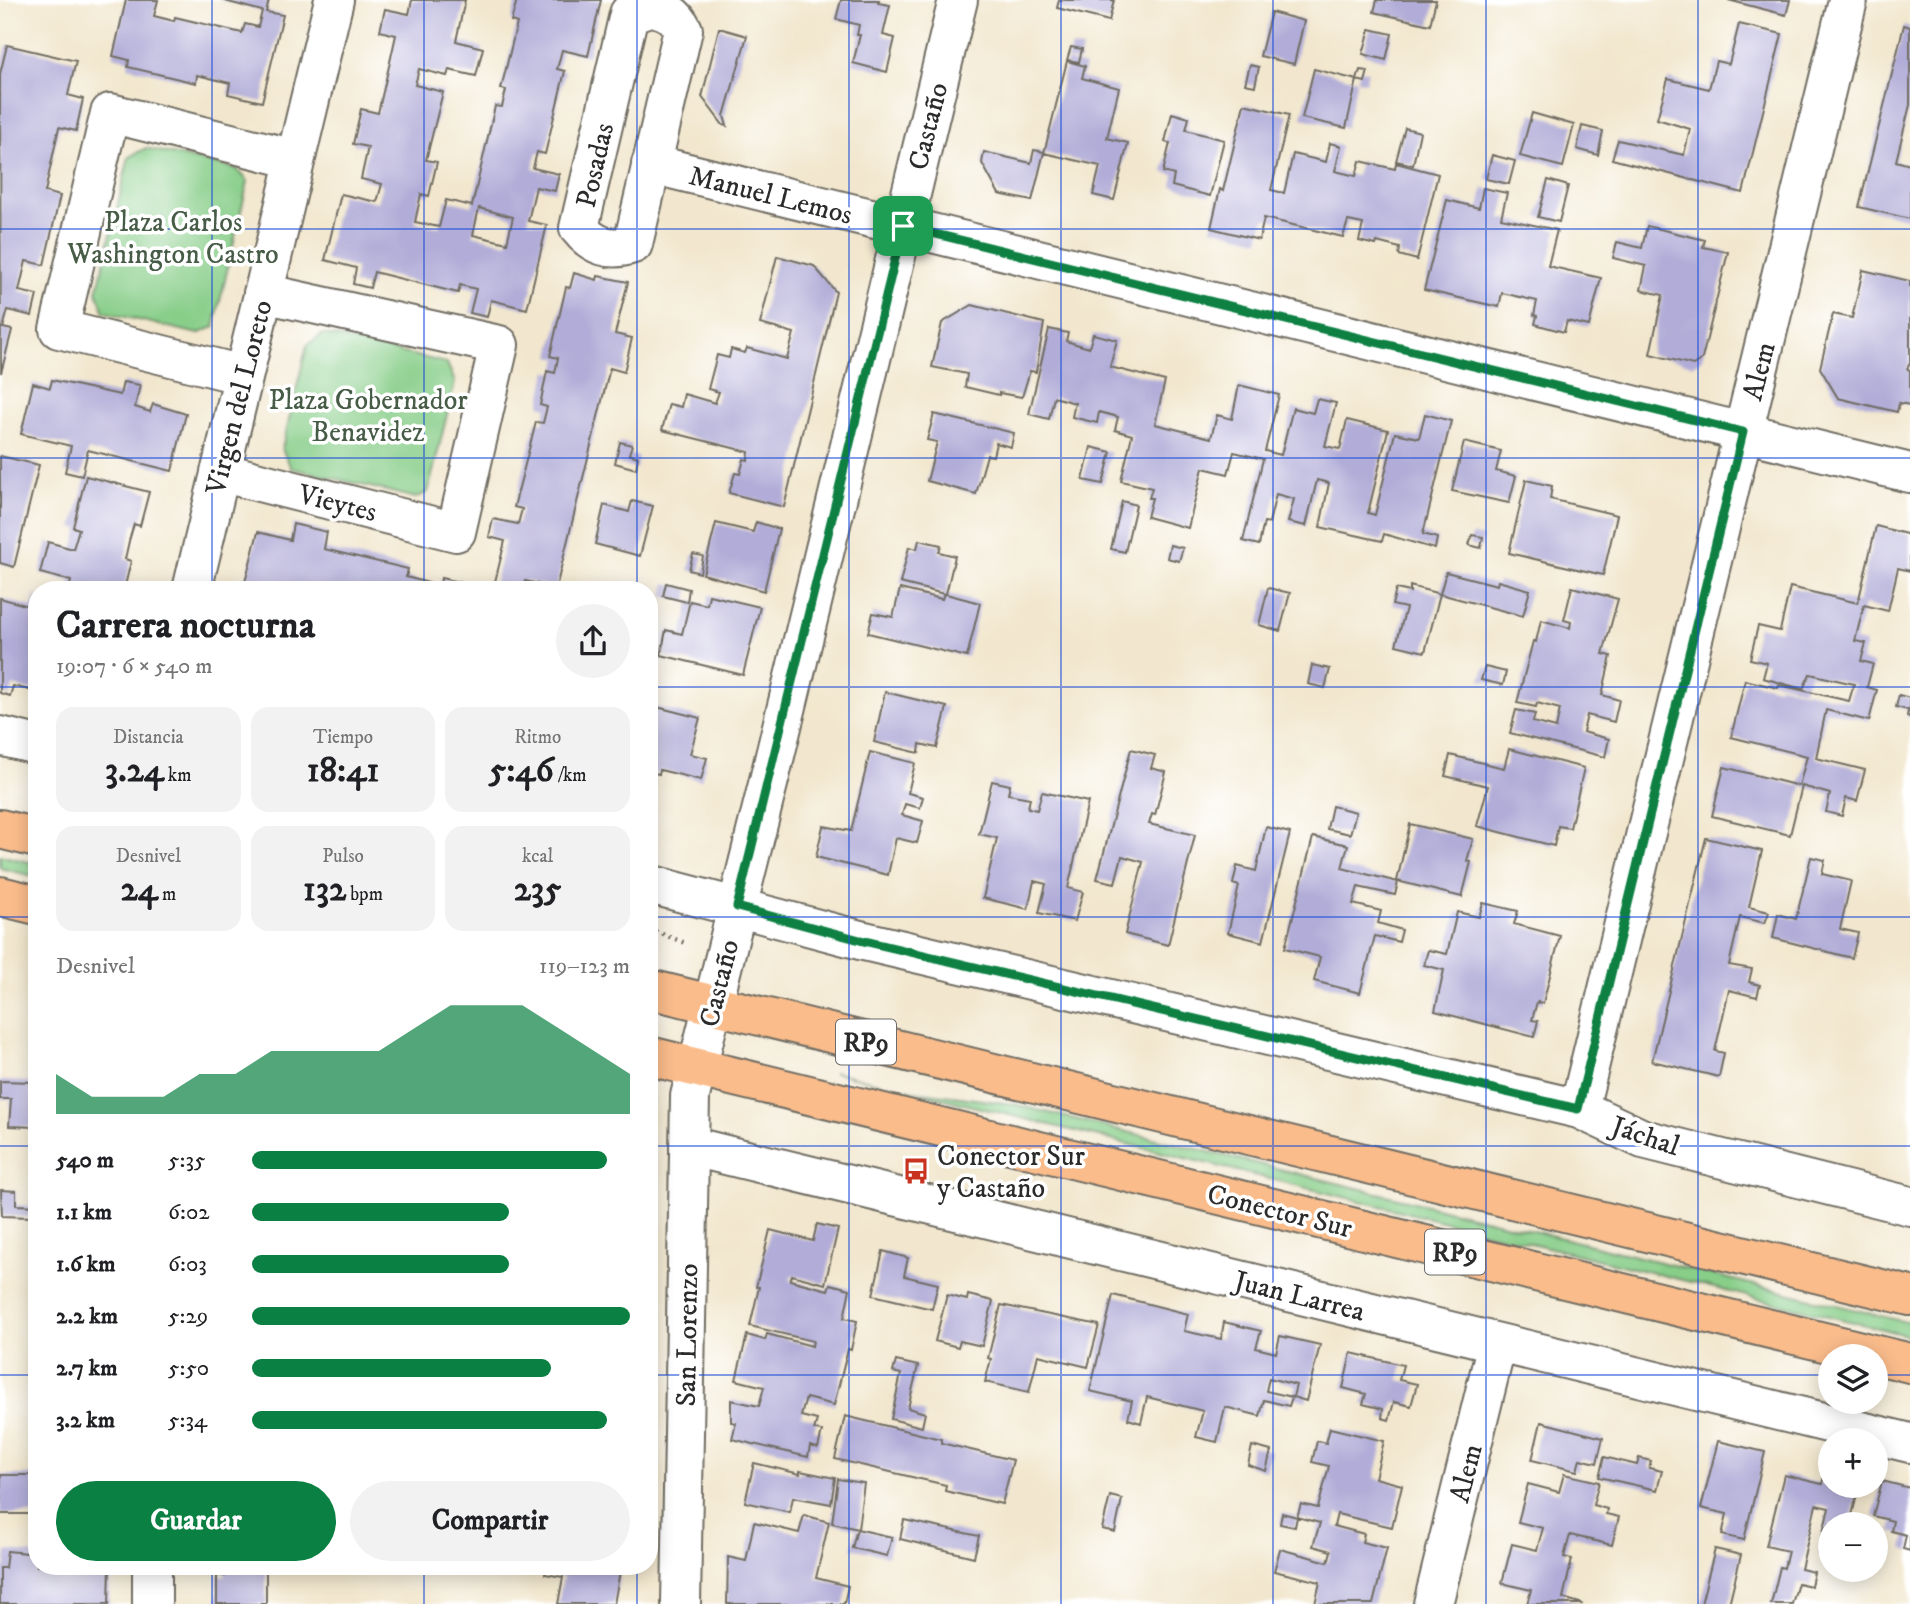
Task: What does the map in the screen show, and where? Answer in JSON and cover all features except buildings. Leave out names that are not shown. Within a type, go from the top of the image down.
[{"type":"main road","points":[[0,829],[28,836]]},
{"type":"main road","points":[[0,895],[28,903]]},
{"type":"main road","name":"RP9","points":[[658,991],[1910,1296]]},
{"type":"main road","name":"Conector Sur","points":[[658,1058],[1910,1363]]},
{"type":"street","name":"Virgen del Loreto","points":[[194,581],[334,0]]},
{"type":"street","name":"Castaño","points":[[697,1068],[958,0]]},
{"type":"street","name":"Alem","points":[[1578,1109],[1848,0]]},
{"type":"street","name":"Posadas","points":[[649,7],[671,14],[683,30],[651,164],[633,244],[615,248],[592,242],[579,228],[629,14],[649,7]]},
{"type":"street","points":[[243,375],[59,328],[110,113],[295,159]]},
{"type":"street","name":"Manuel Lemos","points":[[651,164],[1910,473]]},
{"type":"street","name":"Vieytes","points":[[220,472],[456,532],[499,345],[263,293]]},
{"type":"street","points":[[0,736],[28,743]]},
{"type":"street","name":"Jáchal","points":[[658,886],[860,940],[1578,1109],[1643,1139],[1910,1206]]},
{"type":"street","name":"San Lorenzo","points":[[681,1604],[690,1096],[697,1068]]},
{"type":"street","name":"Juan Larrea","points":[[689,1146],[1910,1443]]},
{"type":"street","name":"Alem","points":[[1433,1604],[1497,1343]]},
{"type":"street","points":[[152,1575],[152,1604]]},
{"type":"green space","name":"Plaza Carlos Washington Castro","points":[[146,148],[237,169],[248,181],[214,327],[198,334],[104,312],[97,292],[129,157]]},
{"type":"green space","name":"Plaza Gobernador Benavidez","points":[[323,334],[447,363],[455,382],[428,492],[416,498],[291,468],[282,449],[307,345]]},
{"type":"green space","points":[[0,855],[28,862],[28,875],[0,868]]},
{"type":"green space","points":[[908,1090],[1013,1104],[1910,1323],[1910,1336]]},
{"type":"place","name":"Conector Sur y Castaño","points":[[916,1171]]},
{"type":"route","points":[[903,226],[1743,432],[1578,1109],[860,940],[737,907],[903,226]]}]
